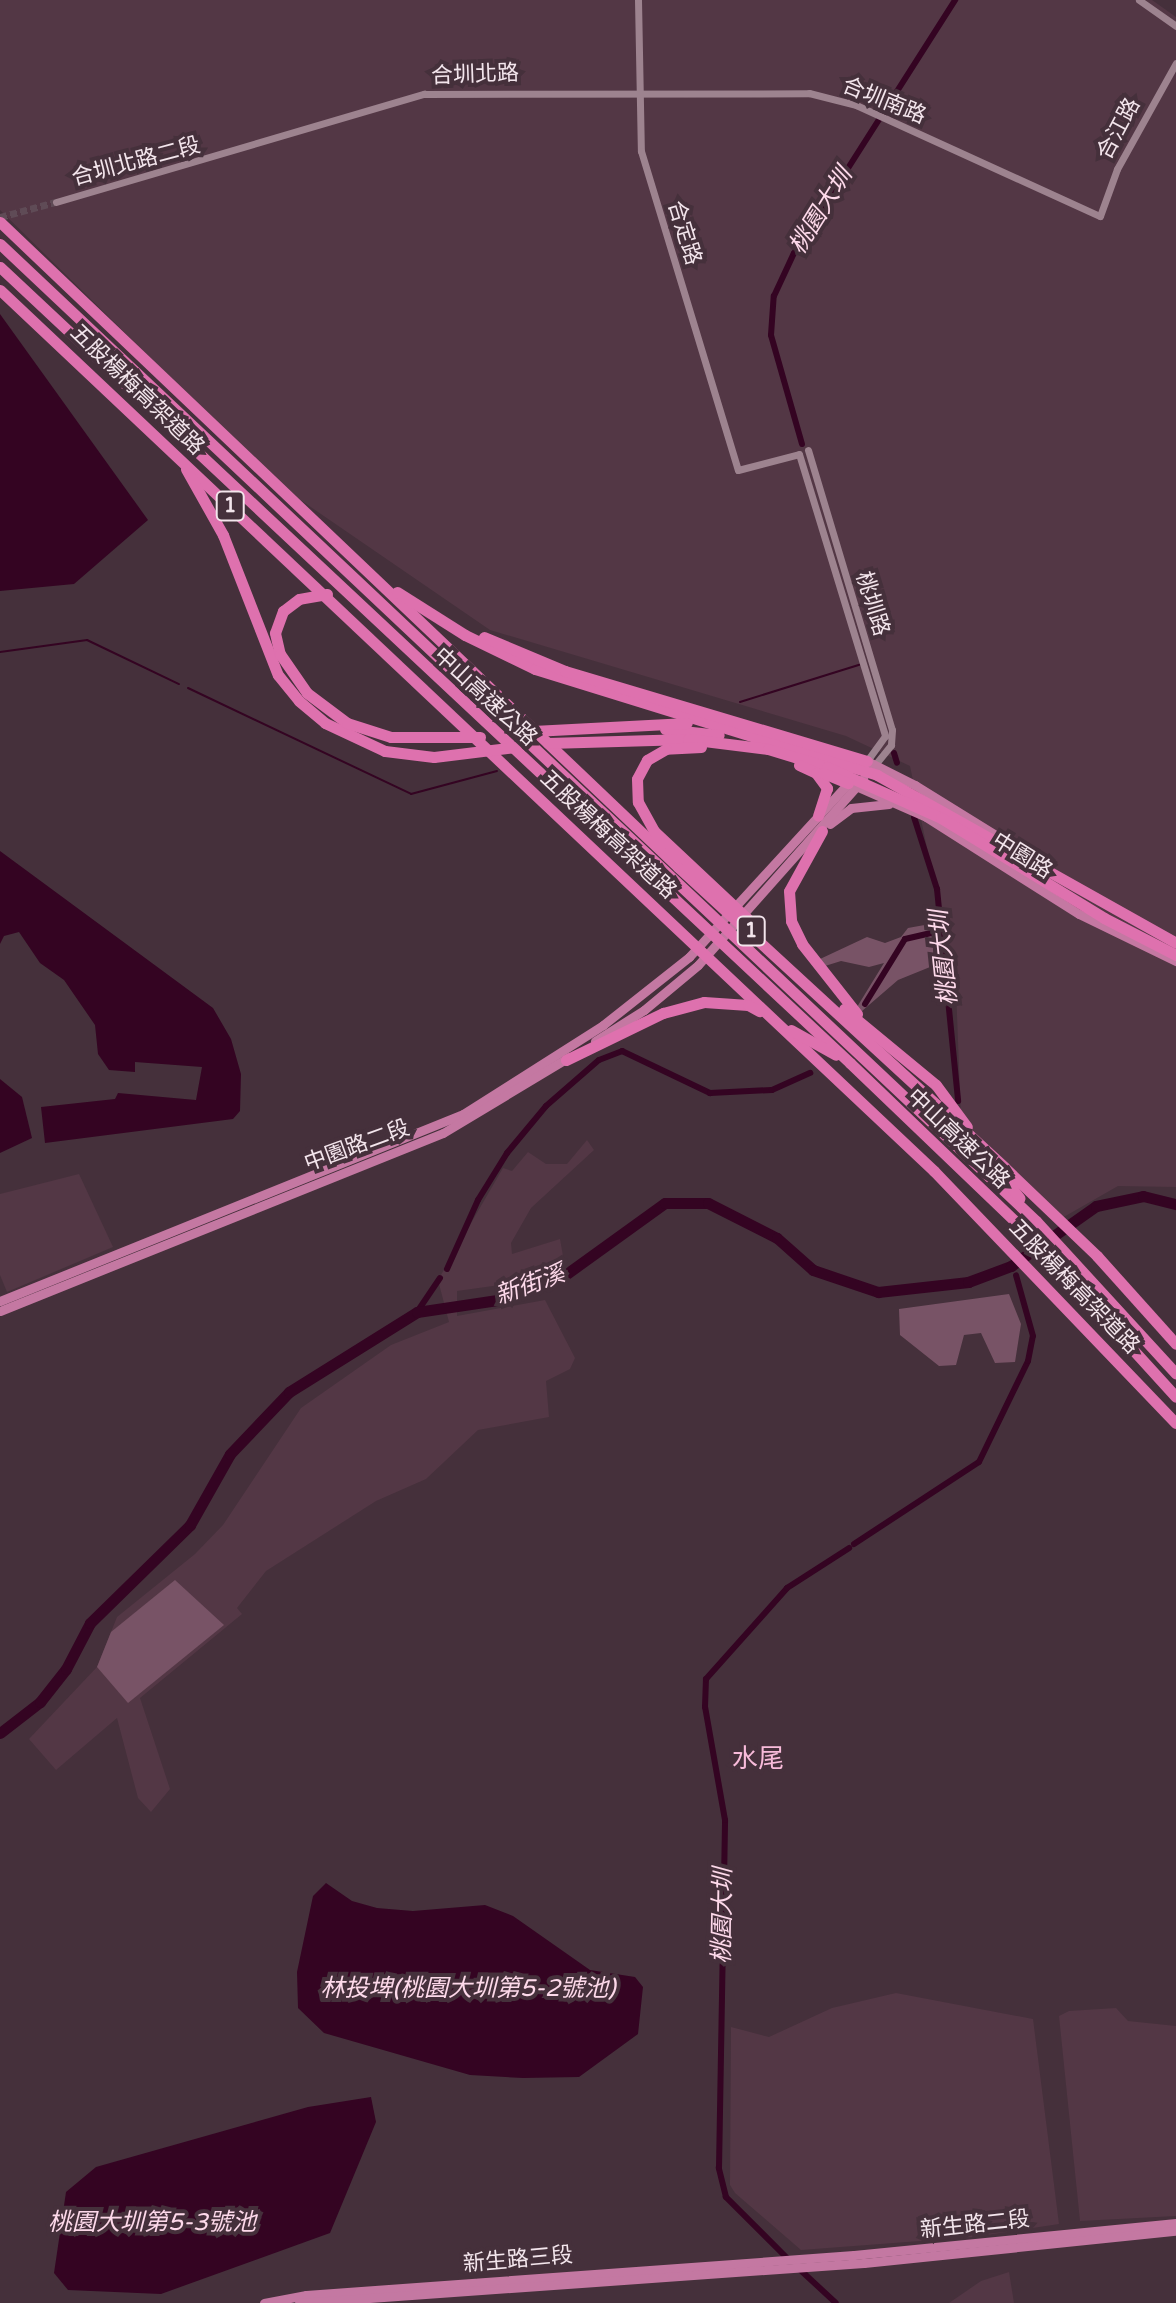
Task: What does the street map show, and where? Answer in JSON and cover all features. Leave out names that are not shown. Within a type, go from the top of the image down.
[{"type":"highway","name":"五股楊梅高架道路","points":[[0,222],[678,867],[1004,1167],[1176,1344]]},
{"type":"highway","name":"中山高速公路","points":[[1,245],[1036,1221],[1176,1374]]},
{"type":"highway","name":"中山高速公路","points":[[0,267],[415,660],[850,1063],[1025,1231],[1176,1397]]},
{"type":"highway","name":"五股楊梅高架道路","points":[[0,290],[934,1171],[1176,1423]]},
{"type":"highway","points":[[142,401],[223,535],[278,675],[329,718],[355,732],[398,744],[476,745],[653,722],[763,731]]},
{"type":"highway","points":[[246,478],[394,590],[491,649],[566,680],[877,775],[1148,936],[1176,958]]},
{"type":"highway","points":[[394,590],[533,660],[871,763]]},
{"type":"highway","points":[[415,660],[325,593],[310,593],[283,611],[275,633],[293,678],[347,723],[391,737],[476,745],[616,730],[696,731],[862,774]]},
{"type":"highway","points":[[696,731],[852,785]]},
{"type":"highway","points":[[547,737],[643,737],[768,749],[875,784],[941,818],[1148,936],[1176,940]]},
{"type":"highway","points":[[757,754],[691,747],[655,754],[637,779],[643,816],[805,974],[936,1085],[1036,1221]]},
{"type":"highway","points":[[799,765],[816,773],[827,788],[818,816]]},
{"type":"highway","points":[[822,831],[789,891],[791,921],[809,955],[873,1033]]},
{"type":"highway","points":[[566,1060],[663,1013],[704,1002],[748,1005],[850,1063]]},
{"type":"main road","points":[[808,841],[871,763]]},
{"type":"main road","name":"中園路","points":[[871,763],[973,820],[1082,890],[1176,940]]},
{"type":"main road","points":[[862,774],[973,820]]},
{"type":"main road","points":[[818,816],[852,785]]},
{"type":"main road","name":"中園路","points":[[852,785],[926,817],[1105,928],[1176,958]]},
{"type":"main road","points":[[808,841],[851,808],[893,804]]},
{"type":"main road","name":"中園路二段","points":[[0,1301],[463,1114],[603,1025],[689,957],[818,816]]},
{"type":"main road","name":"中園路二段","points":[[0,1311],[443,1133],[644,1010],[698,965],[762,898],[808,841]]},
{"type":"main road","name":"新生路二段","points":[[776,2258],[1176,2223]]},
{"type":"main road","name":"新生路二段","points":[[785,2267],[1176,2231]]},
{"type":"main road","name":"新生路三段","points":[[264,2303],[306,2295],[776,2258]]},
{"type":"main road","name":"新生路三段","points":[[299,2303],[785,2267]]},
{"type":"street","name":"合定路","points":[[638,0],[641,151],[738,470],[799,454]]},
{"type":"street","points":[[1139,0],[1176,26]]},
{"type":"street","name":"合江路","points":[[1100,216],[1117,169],[1176,63]]},
{"type":"street","name":"合圳南路","points":[[638,93],[809,93],[874,113],[1100,216]]},
{"type":"street","name":"合圳北路","points":[[227,156],[424,94],[638,93]]},
{"type":"street","name":"合圳北路二段","points":[[56,202],[227,156]]},
{"type":"street","name":"桃圳路","points":[[808,450],[892,730],[891,745],[871,763]]},
{"type":"street","name":"桃圳路","points":[[799,454],[885,736],[871,763]]},
{"type":"shaded area","points":[[0,0],[1152,0],[1176,17],[1176,1187],[1118,1186],[1062,1218],[961,1120],[956,988],[910,766],[846,736],[490,630],[283,488],[0,210]]},
{"type":"shaded area","points":[[930,924],[935,965],[898,980],[862,1011],[857,1007],[884,963],[869,967],[841,961],[825,966],[820,959],[867,937],[885,943],[901,937],[908,928]]},
{"type":"shaded area","points":[[587,1140],[594,1150],[531,1208],[511,1243],[512,1254],[560,1239],[563,1256],[500,1285],[457,1291],[457,1316],[545,1300],[575,1358],[570,1369],[546,1381],[549,1417],[478,1430],[426,1479],[376,1501],[266,1571],[237,1608],[242,1614],[140,1698],[170,1789],[151,1812],[138,1798],[117,1718],[56,1770],[29,1739],[97,1667],[117,1617],[195,1554],[223,1525],[301,1408],[391,1345],[449,1322],[438,1280],[503,1168],[512,1171],[528,1152],[546,1164],[567,1164]]},
{"type":"shaded area","points":[[79,1174],[113,1247],[7,1292],[0,1275],[0,1194]]},
{"type":"shaded area","points":[[1009,1294],[1021,1324],[1015,1362],[995,1363],[981,1333],[964,1335],[956,1365],[939,1366],[900,1335],[899,1309]]},
{"type":"shaded area","points":[[175,1580],[224,1625],[128,1703],[97,1667],[111,1632]]},
{"type":"shaded area","points":[[896,1993],[1033,2019],[1059,2224],[973,2237],[801,2250],[735,2193],[730,2185],[731,2027],[769,2037],[832,2008]]},
{"type":"shaded area","points":[[1116,2008],[1128,2021],[1176,2026],[1176,2216],[1080,2221],[1059,2016],[1069,2011]]},
{"type":"shaded area","points":[[1009,2272],[1014,2303],[949,2303],[981,2281]]},
{"type":"water","points":[[0,314],[148,520],[74,584],[0,591]]},
{"type":"water","points":[[0,851],[213,1008],[231,1039],[241,1074],[240,1111],[233,1119],[45,1143],[41,1107],[115,1099],[118,1093],[196,1100],[202,1067],[135,1062],[135,1072],[109,1070],[98,1054],[95,1025],[64,980],[40,963],[19,932],[4,936],[0,944]]},
{"type":"water","points":[[0,1079],[22,1097],[32,1138],[0,1153]]},
{"type":"water","name":"林投埤(桃園大圳第5-2號池)","points":[[326,1883],[352,1901],[377,1908],[413,1911],[485,1905],[513,1916],[590,1970],[635,1977],[643,1987],[638,2034],[579,2077],[523,2078],[470,2075],[324,2033],[298,2008],[297,1972],[313,1896]]},
{"type":"water","name":"桃園大圳第5-3號池","points":[[371,2097],[376,2122],[330,2233],[161,2294],[68,2290],[54,2273],[66,2192],[96,2167],[308,2107]]},
{"type":"waterway","name":"桃園大圳","points":[[802,444],[771,335],[774,296],[794,253],[955,0]]},
{"type":"waterway","points":[[0,652],[87,640],[179,684]]},
{"type":"waterway","points":[[740,702],[859,665]]},
{"type":"waterway","points":[[188,688],[411,794],[497,771]]},
{"type":"waterway","name":"桃園大圳","points":[[894,753],[897,763]]},
{"type":"waterway","name":"桃園大圳","points":[[914,817],[937,889],[958,1101]]},
{"type":"waterway","points":[[865,1004],[905,939],[943,930]]},
{"type":"waterway","points":[[447,1269],[478,1200],[507,1153],[546,1106],[599,1060],[622,1051],[710,1093],[772,1090],[810,1073]]},
{"type":"waterway","name":"新街溪","points":[[0,1733],[40,1702],[66,1669],[90,1623],[190,1525],[230,1454],[289,1392],[417,1312],[504,1299],[565,1275],[665,1203],[708,1203],[777,1238],[813,1270],[878,1292],[968,1282],[1011,1266],[1096,1206],[1143,1196],[1176,1204]]},
{"type":"waterway","name":"桃園大圳","points":[[854,1544],[979,1462],[1028,1361],[1033,1336],[1016,1275]]},
{"type":"waterway","points":[[417,1312],[440,1278]]},
{"type":"waterway","name":"桃園大圳","points":[[788,2259],[726,2197],[719,2168],[725,1820],[705,1707],[706,1679],[787,1588],[849,1548]]},
{"type":"waterway","name":"桃園大圳","points":[[796,2266],[836,2303]]},
{"type":"tunnel","points":[[0,217],[56,202]]},
{"type":"district","name":"水尾","points":[[758,1759]]}]
